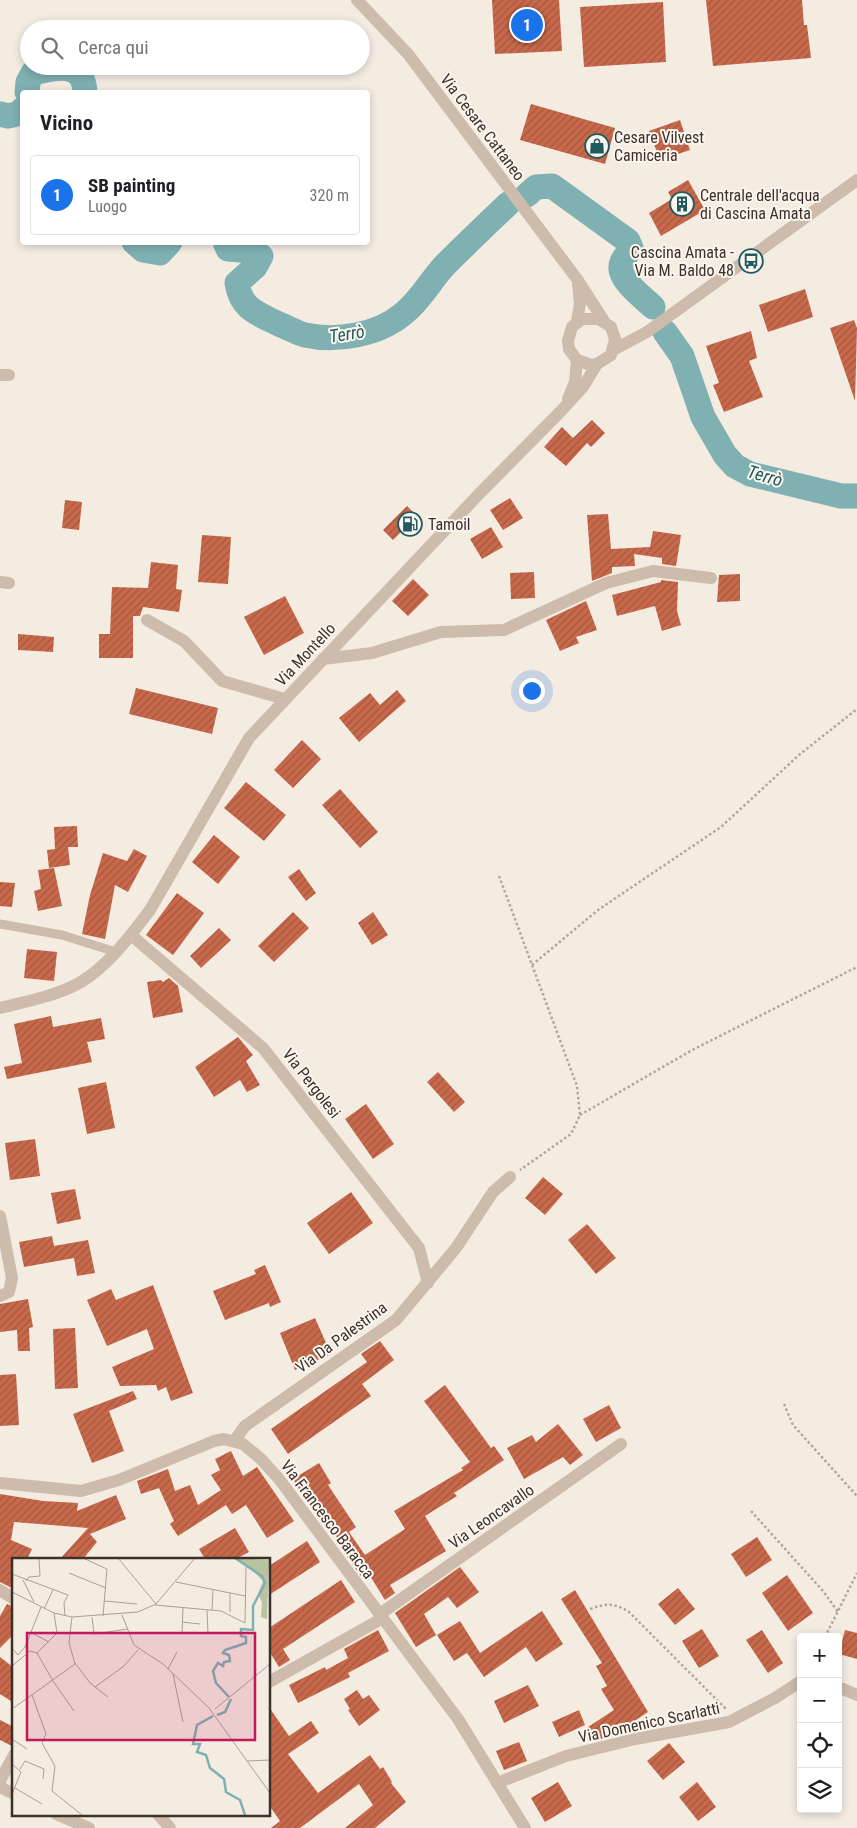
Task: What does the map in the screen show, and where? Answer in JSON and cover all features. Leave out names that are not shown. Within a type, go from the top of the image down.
[{"type":"street","name":"Via Cesare Cattaneo","points":[[357,0],[408,54],[577,279],[608,324]]},
{"type":"street","name":"Via Montello","points":[[0,1008],[66,989],[82,982],[116,952],[150,910],[243,747],[479,494],[560,412],[583,387],[597,364],[607,358],[613,350],[647,332],[857,180]]},
{"type":"street","points":[[577,279],[580,304],[577,321],[572,327],[568,341],[572,355],[576,360],[591,365],[597,364]]},
{"type":"street","points":[[577,321],[588,318],[628,332],[647,332]]},
{"type":"street","points":[[608,324],[615,339],[613,350]]},
{"type":"street","name":"Via Montello","points":[[560,412],[575,382],[576,360]]},
{"type":"street","points":[[323,660],[372,653],[441,632],[504,630],[606,583],[653,571],[711,578]]},
{"type":"street","points":[[147,620],[184,641],[222,681],[286,699]]},
{"type":"street","name":"Via Pergolesi","points":[[131,935],[264,1048],[418,1248],[428,1283]]},
{"type":"street","name":"Via Da Palestrina","points":[[235,1440],[245,1426],[396,1320],[428,1283],[493,1192],[510,1177]]},
{"type":"street","points":[[0,1216],[12,1278],[9,1292],[0,1296]]},
{"type":"street","points":[[0,1483],[81,1491],[119,1480],[214,1441],[235,1440]]},
{"type":"street","name":"Via Francesco Baracca","points":[[235,1440],[261,1459],[279,1479],[382,1616],[458,1719],[525,1828]]},
{"type":"street","name":"Via Leoncavallo","points":[[270,1681],[382,1616],[621,1444]]},
{"type":"street","points":[[0,1590],[12,1598]]},
{"type":"street","name":"Via Domenico Scarlatti","points":[[497,1783],[566,1756],[635,1739],[730,1722],[776,1698],[797,1684]]},
{"type":"street","points":[[842,1688],[857,1694]]},
{"type":"street","points":[[0,1781],[12,1759]]},
{"type":"street","points":[[0,1787],[12,1793]]},
{"type":"street","points":[[61,1816],[89,1828]]},
{"type":"street","points":[[160,1816],[170,1828]]},
{"type":"lane","points":[[0,924],[62,934],[116,952]]},
{"type":"path","points":[[532,965],[598,910],[722,827],[799,755],[857,709]]},
{"type":"path","points":[[499,876],[577,1086],[580,1115],[571,1134],[510,1177]]},
{"type":"path","points":[[580,1115],[694,1049],[857,967]]},
{"type":"path","points":[[784,1404],[793,1425],[857,1496]]},
{"type":"path","points":[[751,1511],[823,1591],[838,1612]]},
{"type":"path","points":[[827,1633],[857,1572]]},
{"type":"path","points":[[590,1609],[606,1603],[618,1605],[629,1612],[734,1719]]},
{"type":"building","points":[[492,0],[559,0],[562,51],[495,54]]},
{"type":"building","points":[[706,0],[802,0],[804,25],[807,25],[811,58],[713,66]]},
{"type":"building","points":[[663,2],[666,62],[584,67],[580,7]]},
{"type":"building","points":[[531,104],[615,128],[605,164],[520,140]]},
{"type":"building","points":[[680,120],[690,150],[660,160],[649,131]]},
{"type":"building","name":"Centrale dell'acqua di Cascina Amata","points":[[688,180],[705,210],[661,236],[649,213],[672,199],[668,192]]},
{"type":"building","points":[[805,289],[813,317],[768,332],[759,305]]},
{"type":"building","points":[[854,320],[857,328],[855,401],[830,328]]},
{"type":"building","points":[[751,331],[757,358],[749,361],[763,397],[724,412],[713,385],[719,383],[706,346]]},
{"type":"building","points":[[592,420],[605,433],[591,447],[587,443],[566,466],[544,447],[562,427],[573,438]]},
{"type":"building","points":[[510,498],[523,518],[503,530],[490,510]]},
{"type":"building","points":[[65,500],[82,502],[79,530],[62,528]]},
{"type":"building","points":[[407,506],[417,516],[393,540],[383,530]]},
{"type":"building","points":[[608,514],[611,549],[650,547],[653,531],[681,535],[676,566],[662,564],[662,558],[634,554],[635,566],[612,567],[612,573],[592,581],[587,515]]},
{"type":"building","points":[[491,527],[503,547],[482,559],[470,539]]},
{"type":"building","points":[[202,535],[231,537],[228,584],[198,582]]},
{"type":"building","points":[[151,562],[178,565],[176,589],[182,590],[179,612],[143,607],[140,616],[133,616],[133,658],[99,658],[99,634],[110,634],[112,587],[148,588]]},
{"type":"building","points":[[534,572],[535,598],[511,599],[510,573]]},
{"type":"building","points":[[740,574],[740,601],[717,602],[719,575]]},
{"type":"building","points":[[413,579],[429,595],[408,616],[392,601]]},
{"type":"building","points":[[661,580],[678,582],[677,611],[681,625],[662,631],[655,606],[617,616],[612,595],[661,582]]},
{"type":"building","points":[[285,596],[304,633],[264,655],[244,617]]},
{"type":"building","points":[[586,601],[597,630],[576,637],[579,643],[560,651],[546,620]]},
{"type":"building","points":[[18,634],[54,637],[53,652],[18,650]]},
{"type":"building","points":[[136,688],[218,708],[212,734],[129,714]]},
{"type":"building","points":[[397,690],[406,701],[359,742],[339,718],[370,693],[380,705]]},
{"type":"building","points":[[302,740],[321,759],[293,788],[274,770]]},
{"type":"building","points":[[246,782],[286,815],[264,841],[224,808]]},
{"type":"building","points":[[340,789],[378,832],[360,848],[322,805]]},
{"type":"building","points":[[77,826],[78,847],[68,847],[70,865],[49,868],[47,850],[55,849],[54,827]]},
{"type":"building","points":[[214,835],[240,857],[218,884],[192,862]]},
{"type":"building","points":[[134,849],[147,856],[128,892],[115,885],[105,939],[82,934],[90,895],[103,853],[127,861]]},
{"type":"building","points":[[54,868],[62,906],[38,911],[34,891],[41,889],[38,870]]},
{"type":"building","points":[[299,869],[316,893],[306,901],[288,877]]},
{"type":"building","points":[[0,882],[15,883],[12,907],[0,906]]},
{"type":"building","points":[[177,893],[204,913],[173,955],[146,935]]},
{"type":"building","points":[[293,912],[309,928],[274,962],[258,946]]},
{"type":"building","points":[[373,912],[388,935],[372,945],[358,923]]},
{"type":"building","points":[[219,928],[231,940],[201,968],[190,956]]},
{"type":"building","points":[[27,949],[57,952],[54,981],[24,978]]},
{"type":"building","points":[[169,978],[178,986],[183,1012],[153,1018],[147,982],[161,980],[163,982]]},
{"type":"building","points":[[51,1016],[53,1027],[101,1018],[105,1039],[87,1042],[92,1062],[7,1079],[4,1067],[22,1063],[14,1024]]},
{"type":"building","points":[[238,1037],[253,1055],[246,1061],[260,1085],[247,1092],[240,1080],[214,1097],[195,1067]]},
{"type":"building","points":[[438,1072],[465,1102],[454,1112],[427,1082]]},
{"type":"building","points":[[106,1082],[115,1128],[87,1134],[78,1088]]},
{"type":"building","points":[[366,1104],[394,1144],[373,1159],[345,1119]]},
{"type":"building","points":[[35,1139],[40,1176],[10,1180],[5,1143]]},
{"type":"building","points":[[543,1177],[563,1194],[545,1215],[525,1198]]},
{"type":"building","points":[[75,1189],[81,1219],[57,1224],[51,1193]]},
{"type":"building","points":[[351,1192],[373,1223],[329,1254],[307,1223]]},
{"type":"building","points":[[587,1224],[616,1258],[596,1274],[568,1240]]},
{"type":"building","points":[[52,1236],[54,1246],[88,1240],[95,1273],[77,1276],[74,1258],[24,1267],[19,1242]]},
{"type":"building","points":[[265,1265],[281,1302],[270,1307],[269,1303],[225,1320],[213,1291],[256,1274],[254,1270]]},
{"type":"building","points":[[153,1285],[193,1393],[171,1401],[166,1387],[158,1391],[156,1385],[120,1386],[112,1367],[154,1349],[147,1329],[107,1346],[87,1300],[111,1289],[116,1300]]},
{"type":"building","points":[[28,1299],[33,1327],[29,1328],[30,1351],[18,1351],[17,1330],[0,1332],[0,1304]]},
{"type":"building","points":[[315,1318],[331,1354],[295,1370],[280,1333]]},
{"type":"building","points":[[75,1328],[78,1388],[55,1389],[53,1329]]},
{"type":"building","points":[[380,1341],[394,1360],[362,1384],[371,1396],[288,1454],[271,1429],[367,1362],[361,1354]]},
{"type":"building","points":[[16,1374],[19,1425],[0,1426],[0,1375]]},
{"type":"building","points":[[445,1385],[491,1448],[494,1446],[504,1460],[454,1493],[457,1496],[425,1516],[446,1551],[390,1585],[395,1593],[385,1600],[367,1571],[361,1576],[340,1547],[342,1545],[309,1496],[305,1499],[293,1479],[319,1463],[331,1483],[328,1485],[356,1527],[349,1532],[365,1555],[405,1529],[394,1511],[463,1470],[461,1468],[470,1462],[424,1401]]},
{"type":"building","points":[[133,1391],[137,1399],[109,1411],[124,1451],[92,1463],[73,1414]]},
{"type":"building","points":[[609,1405],[621,1428],[596,1442],[583,1419]]},
{"type":"building","points":[[558,1424],[583,1455],[570,1465],[563,1457],[524,1479],[507,1448],[532,1435],[536,1442]]},
{"type":"building","points":[[231,1451],[243,1476],[257,1467],[294,1521],[267,1538],[246,1505],[232,1514],[226,1505],[178,1536],[170,1524],[174,1521],[159,1488],[141,1494],[137,1481],[168,1469],[175,1491],[190,1485],[198,1505],[221,1490],[211,1475],[220,1470],[215,1459]]},
{"type":"building","points":[[0,1494],[43,1501],[78,1503],[77,1511],[116,1495],[126,1519],[90,1534],[97,1542],[84,1558],[61,1558],[88,1528],[14,1522],[11,1540],[32,1549],[28,1558],[12,1558],[12,1588],[0,1582]]},
{"type":"building","points":[[235,1528],[249,1552],[238,1558],[204,1558],[199,1549]]},
{"type":"building","points":[[757,1537],[772,1560],[746,1577],[731,1554]]},
{"type":"building","points":[[307,1541],[320,1562],[270,1594],[270,1565]]},
{"type":"building","points":[[460,1567],[479,1592],[457,1608],[448,1597],[424,1614],[436,1635],[416,1647],[395,1613]]},
{"type":"building","points":[[787,1575],[813,1613],[788,1631],[762,1593]]},
{"type":"building","points":[[341,1580],[355,1602],[283,1649],[290,1660],[279,1667],[270,1653],[270,1627]]},
{"type":"building","points":[[678,1588],[695,1609],[675,1625],[658,1604]]},
{"type":"building","points":[[575,1590],[648,1712],[610,1737],[596,1740],[588,1727],[614,1710],[601,1689],[607,1686],[596,1666],[602,1663],[561,1599]]},
{"type":"building","points":[[7,1604],[12,1606],[12,1636],[0,1648],[0,1616]]},
{"type":"building","points":[[542,1611],[563,1644],[536,1662],[526,1647],[484,1677],[467,1653],[454,1661],[437,1635],[460,1621],[480,1653]]},
{"type":"building","points":[[702,1629],[719,1656],[699,1668],[682,1641]]},
{"type":"building","points":[[378,1630],[389,1651],[348,1673],[350,1677],[298,1703],[289,1685],[325,1667],[326,1670],[348,1658],[344,1649]]},
{"type":"building","points":[[762,1630],[783,1663],[768,1673],[746,1640]]},
{"type":"building","points":[[845,1630],[857,1633],[857,1659],[842,1655],[842,1642]]},
{"type":"building","points":[[0,1657],[12,1666],[12,1702],[0,1694]]},
{"type":"building","points":[[528,1685],[539,1706],[504,1723],[494,1701]]},
{"type":"building","points":[[357,1690],[363,1699],[369,1695],[380,1710],[359,1726],[348,1710],[350,1709],[344,1699]]},
{"type":"building","points":[[270,1708],[289,1736],[311,1721],[319,1733],[288,1754],[318,1793],[370,1755],[380,1769],[383,1767],[391,1783],[406,1802],[375,1828],[345,1828],[373,1805],[359,1784],[300,1828],[271,1828],[280,1821],[270,1806]]},
{"type":"building","points":[[579,1710],[585,1725],[559,1737],[552,1722]]},
{"type":"building","points":[[0,1720],[12,1726],[12,1746],[0,1740]]},
{"type":"building","points":[[519,1742],[527,1761],[504,1770],[496,1751]]},
{"type":"building","points":[[669,1743],[685,1762],[663,1780],[647,1761]]},
{"type":"building","points":[[558,1782],[572,1806],[545,1822],[531,1798]]},
{"type":"building","points":[[697,1782],[716,1807],[698,1821],[679,1797]]},
{"type":"waterway","name":"Terrò","points":[[27,90],[28,82],[32,75]]},
{"type":"waterway","name":"Terrò","points":[[79,75],[85,90]]},
{"type":"waterway","name":"Terrò","points":[[0,114],[8,116],[20,113]]},
{"type":"waterway","name":"Terrò","points":[[527,195],[536,187],[552,186],[628,241],[631,248],[622,262],[622,274],[631,287],[653,307]]},
{"type":"waterway","name":"Terrò","points":[[226,245],[228,249],[253,251],[261,256],[255,267],[237,283],[242,299],[252,310],[265,318],[302,334],[330,338],[343,337],[369,332],[382,327],[403,314],[415,303],[445,265],[508,204]]},
{"type":"waterway","name":"Terrò","points":[[137,245],[143,250],[160,253],[167,245]]},
{"type":"waterway","name":"Terrò","points":[[665,332],[682,356],[703,417],[725,455],[735,466],[750,474],[841,496],[857,496]]},
{"type":"place","name":"SB painting","points":[[527,25]]},
{"type":"place","name":"Cesare Vilvest Camiceria","points":[[597,146]]},
{"type":"place","name":"Centrale dell'acqua di Cascina Amata","points":[[682,204]]},
{"type":"place","name":"Cascina Amata - Via M. Baldo 48","points":[[751,261]]},
{"type":"place","name":"Tamoil","points":[[410,524]]}]
